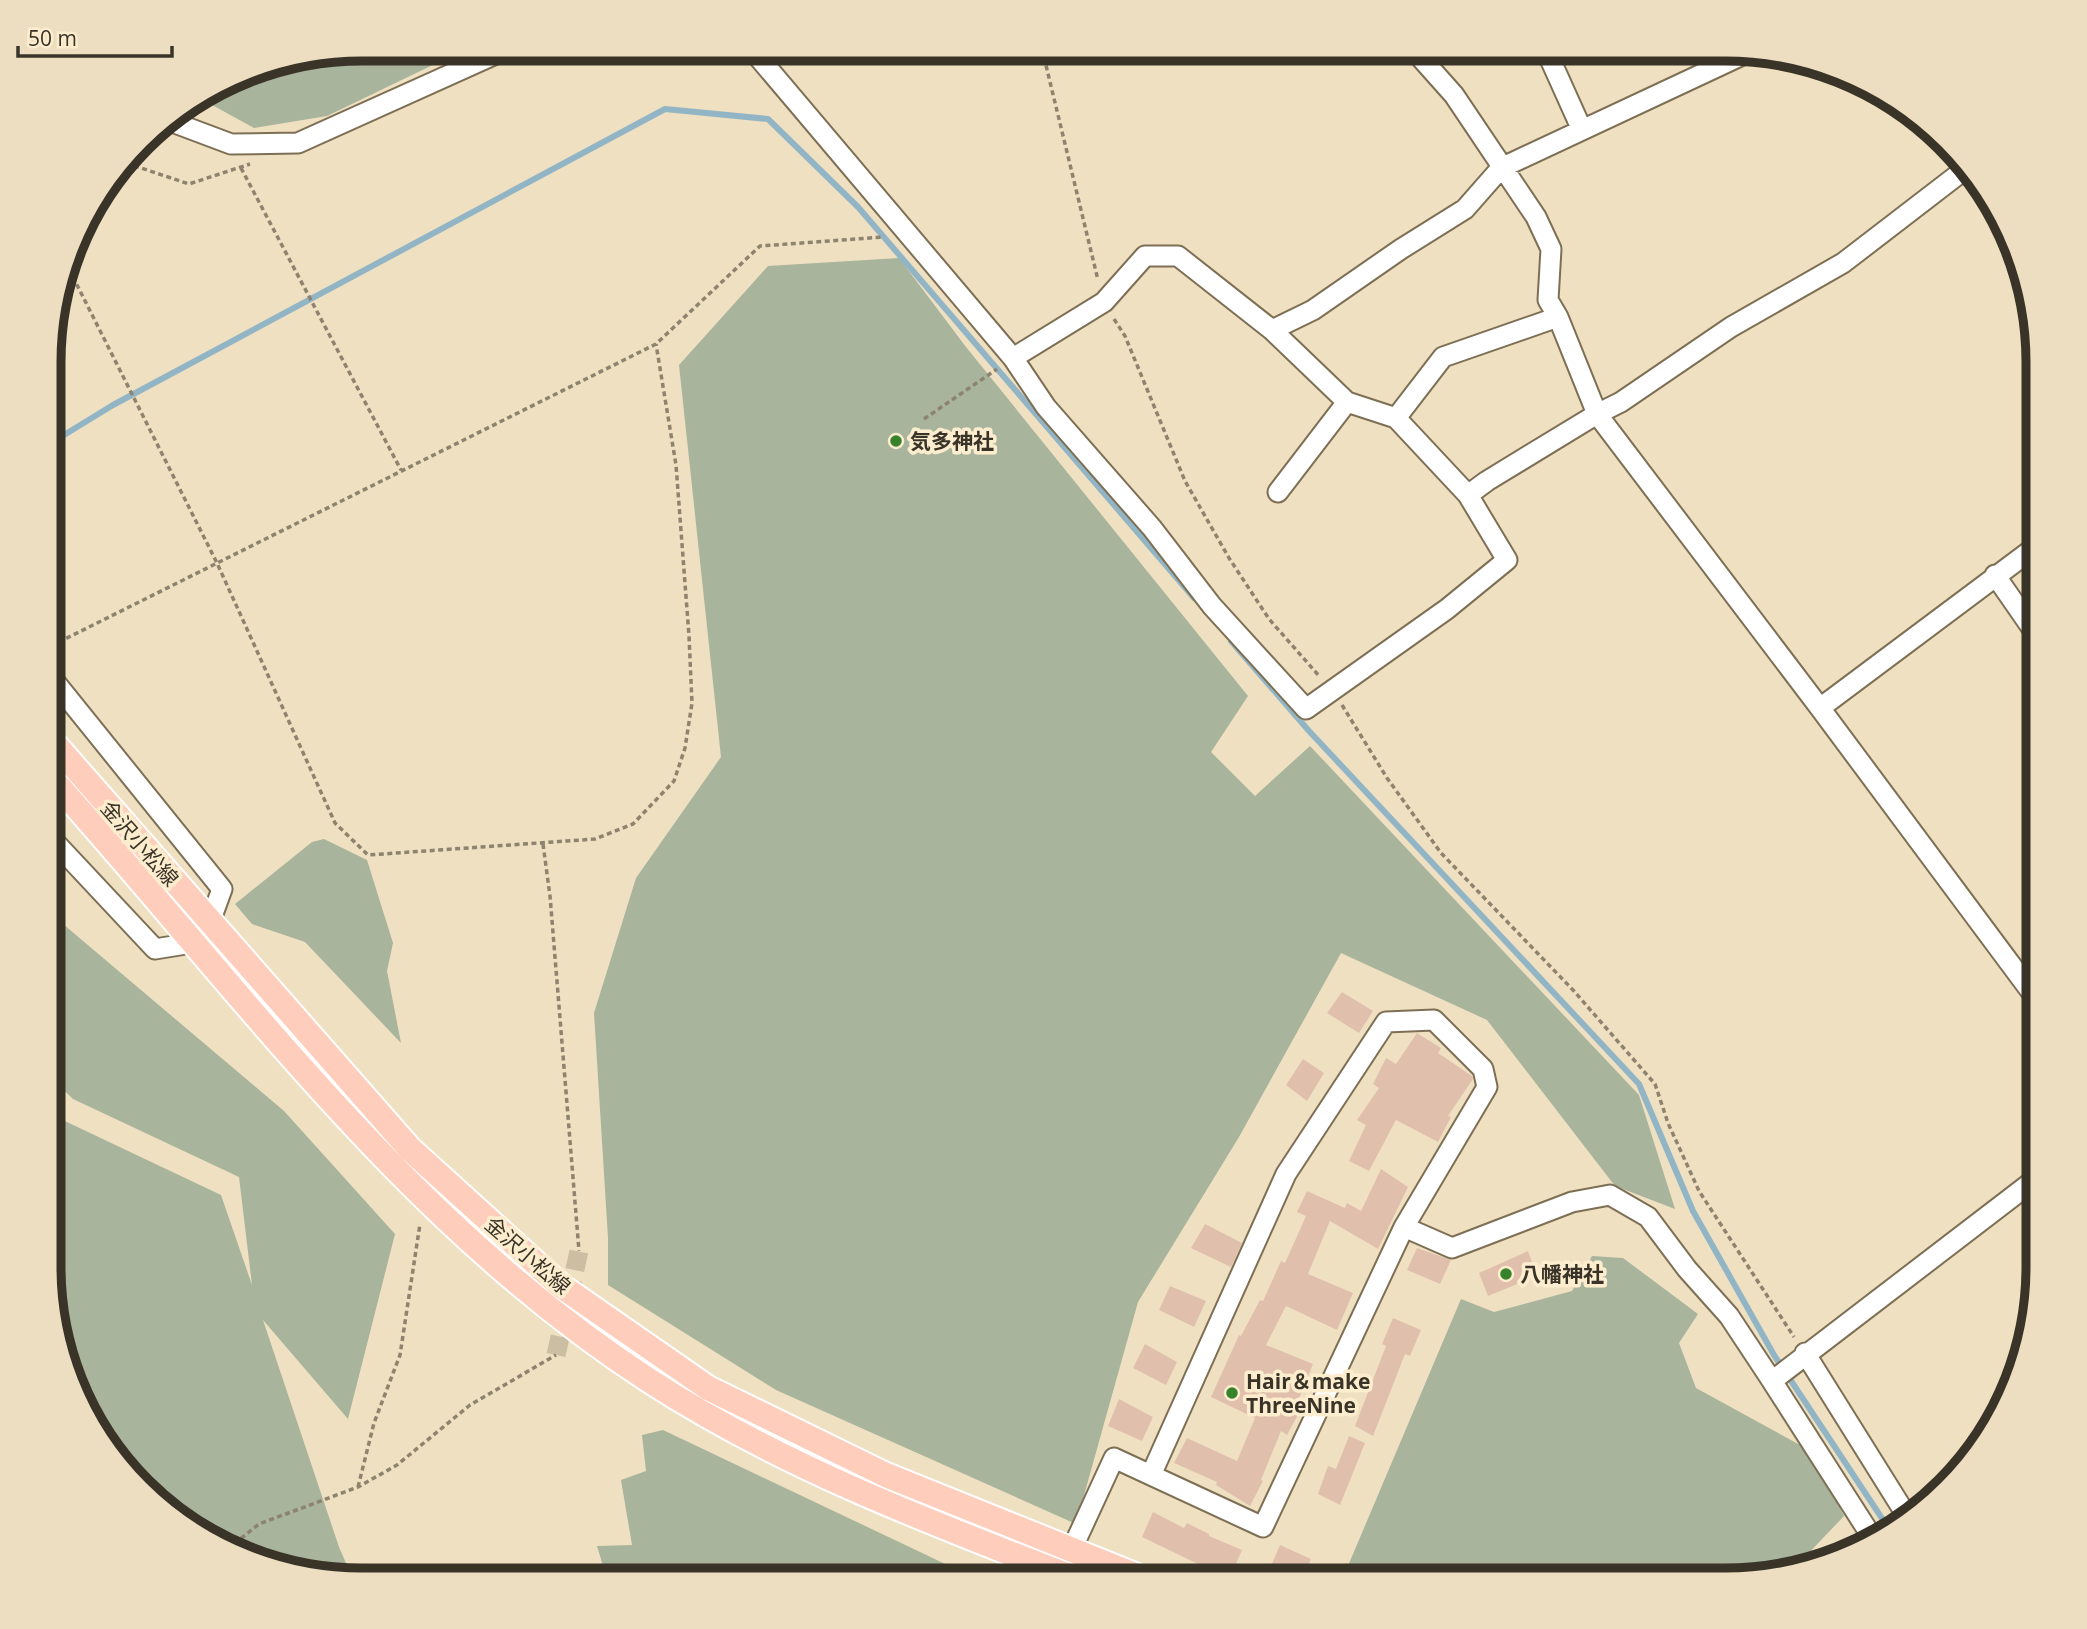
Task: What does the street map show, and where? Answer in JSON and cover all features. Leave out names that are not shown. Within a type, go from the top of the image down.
[{"type":"main road","name":"金沢小松線","points":[[61,751],[410,1149],[561,1286],[708,1388],[886,1475],[1118,1568]]},
{"type":"main road","name":"金沢小松線","points":[[61,790],[327,1099],[432,1207],[511,1279],[650,1381],[728,1429],[814,1471],[940,1526],[1048,1568]]},
{"type":"street","points":[[179,124],[231,144],[298,143],[480,61]]},
{"type":"street","points":[[761,61],[1013,358],[1046,407],[1152,528],[1212,606],[1306,709],[1447,609],[1507,560],[1468,495],[1396,418],[1347,402],[1272,330],[1178,256],[1145,256],[1104,302],[1013,358]]},
{"type":"street","points":[[1423,61],[1454,95],[1536,217],[1551,249],[1548,300],[1558,317],[1597,414],[2026,985]]},
{"type":"street","points":[[1551,61],[1582,130]]},
{"type":"street","points":[[1272,330],[1313,310],[1401,249],[1465,209],[1501,168],[1729,61]]},
{"type":"street","points":[[1468,495],[1621,401],[1731,327],[1843,263],[1959,174]]},
{"type":"street","points":[[1396,418],[1443,356],[1558,317]]},
{"type":"street","points":[[1278,492],[1347,402]]},
{"type":"street","points":[[1820,708],[2026,553]]},
{"type":"street","points":[[1995,575],[2026,620]]},
{"type":"street","points":[[61,689],[222,889],[210,922]]},
{"type":"street","points":[[61,849],[155,949],[192,943]]},
{"type":"street","points":[[1072,1549],[1114,1458],[1263,1527],[1404,1227],[1487,1087],[1483,1069],[1434,1020],[1386,1022],[1286,1174],[1151,1475]]},
{"type":"street","points":[[1786,1369],[2026,1186]]},
{"type":"street","points":[[1404,1227],[1452,1248],[1572,1202],[1610,1195],[1648,1217],[1687,1269],[1729,1316],[1786,1369],[1902,1509]]},
{"type":"street","points":[[1786,1369],[1869,1531]]},
{"type":"path","points":[[1045,61],[1104,302],[1125,336],[1185,481],[1229,558],[1269,619],[1332,691],[1387,778],[1441,853],[1573,990],[1655,1084],[1668,1123],[1699,1191],[1786,1369]]},
{"type":"path","points":[[135,166],[189,184],[253,163]]},
{"type":"path","points":[[241,168],[401,470]]},
{"type":"path","points":[[61,641],[656,344],[761,246],[908,235]]},
{"type":"path","points":[[74,278],[217,563],[335,823],[368,855],[595,839],[633,824],[674,781],[685,748],[692,703],[676,465],[656,344]]},
{"type":"path","points":[[924,419],[1013,358]]},
{"type":"path","points":[[543,844],[551,909],[579,1251]]},
{"type":"path","points":[[358,1487],[374,1423],[400,1355],[420,1222]]},
{"type":"path","points":[[236,1540],[259,1524],[358,1487],[397,1465],[470,1405],[556,1355]]},
{"type":"green space","points":[[363,61],[441,61],[327,116],[254,128],[209,104],[247,84],[304,67]]},
{"type":"green space","points":[[899,258],[966,347],[1248,696],[1211,752],[1255,796],[1310,746],[1639,1095],[1675,1209],[1615,1186],[1487,1020],[1341,953],[1239,1137],[1138,1302],[1076,1524],[776,1390],[608,1285],[608,1238],[594,1013],[636,878],[721,757],[679,365],[768,266]]},
{"type":"green space","points":[[324,839],[367,860],[393,943],[387,971],[401,1043],[305,942],[252,924],[235,904],[312,842]]},
{"type":"green space","points":[[61,922],[284,1111],[395,1234],[348,1419],[263,1320],[348,1567],[304,1562],[266,1552],[229,1537],[195,1517],[149,1480],[112,1434],[92,1400],[77,1363],[64,1306],[61,1266],[61,1119],[221,1195],[252,1285],[239,1177],[73,1099],[61,1088]]},
{"type":"green space","points":[[1592,1256],[1623,1258],[1698,1314],[1679,1343],[1696,1388],[1811,1451],[1844,1516],[1806,1556],[1764,1565],[1724,1568],[1347,1568],[1461,1299],[1494,1312],[1572,1291]]},
{"type":"green space","points":[[663,1430],[954,1568],[604,1568],[597,1546],[632,1545],[621,1480],[646,1471],[642,1435]]},
{"type":"building","points":[[1342,992],[1373,1011],[1359,1033],[1327,1013]]},
{"type":"building","points":[[1417,1033],[1441,1048],[1438,1053],[1473,1079],[1448,1116],[1451,1117],[1438,1142],[1396,1120],[1369,1171],[1349,1161],[1366,1125],[1357,1120],[1379,1088],[1373,1084],[1386,1058],[1396,1064]]},
{"type":"building","points":[[1303,1059],[1324,1073],[1307,1101],[1286,1085]]},
{"type":"building","points":[[1381,1169],[1408,1187],[1378,1249],[1330,1221],[1308,1274],[1353,1293],[1337,1330],[1286,1306],[1266,1345],[1313,1364],[1295,1408],[1300,1411],[1287,1435],[1281,1431],[1261,1480],[1263,1481],[1250,1506],[1216,1485],[1217,1482],[1174,1463],[1187,1438],[1237,1461],[1255,1418],[1211,1397],[1239,1335],[1241,1336],[1260,1300],[1263,1301],[1281,1261],[1285,1263],[1306,1216],[1297,1212],[1307,1191],[1345,1208],[1347,1203],[1361,1211]]},
{"type":"building","points":[[1205,1224],[1242,1243],[1231,1267],[1191,1248]]},
{"type":"building","points":[[1417,1248],[1451,1260],[1440,1284],[1407,1270]]},
{"type":"building","points":[[1528,1251],[1537,1276],[1488,1296],[1479,1273]]},
{"type":"building","points":[[1170,1286],[1206,1301],[1194,1327],[1159,1310]]},
{"type":"building","points":[[1393,1318],[1421,1330],[1410,1356],[1405,1354],[1373,1436],[1355,1426],[1386,1346],[1382,1344]]},
{"type":"building","points":[[1145,1344],[1177,1362],[1166,1385],[1133,1368]]},
{"type":"building","points":[[1119,1399],[1153,1417],[1142,1441],[1108,1426]]},
{"type":"building","points":[[1349,1436],[1365,1443],[1340,1505],[1318,1494],[1328,1466],[1336,1469]]},
{"type":"building","points":[[1153,1512],[1184,1528],[1187,1523],[1242,1550],[1234,1568],[1201,1568],[1202,1566],[1142,1537]]},
{"type":"building","points":[[1280,1545],[1311,1559],[1307,1568],[1270,1568]]},
{"type":"waterway","points":[[61,437],[113,405],[665,109],[768,119],[858,207],[1194,598]]},
{"type":"waterway","points":[[1231,641],[1309,731],[1639,1084],[1693,1211],[1774,1355],[1884,1522]]},
{"type":"tunnel","points":[[556,1355],[579,1251]]},
{"type":"place","name":"気多神社","points":[[896,441]]},
{"type":"place","name":"八幡神社","points":[[1506,1274]]},
{"type":"place","name":"Hair＆make ThreeNine","points":[[1232,1393]]}]
